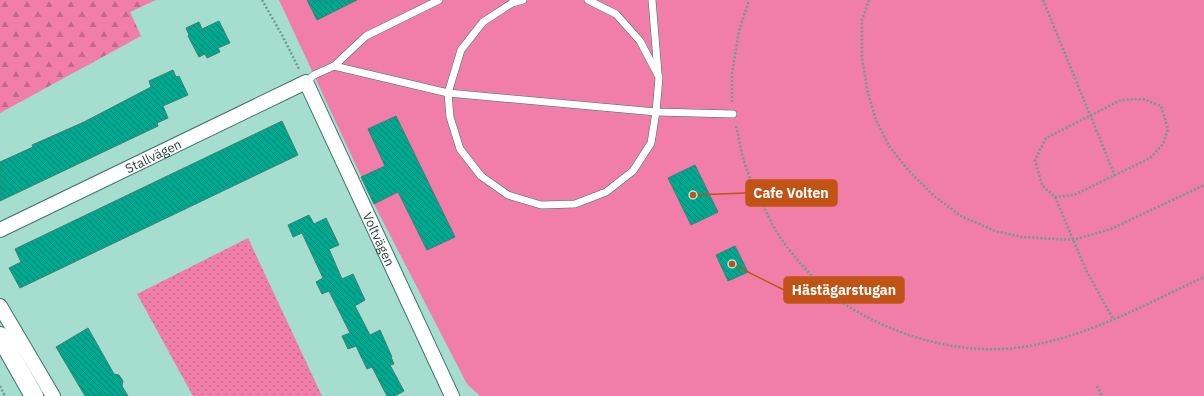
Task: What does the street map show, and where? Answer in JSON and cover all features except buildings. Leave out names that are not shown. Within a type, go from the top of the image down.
[{"type":"street","name":"Stallvägen","points":[[0,230],[306,82]]},
{"type":"street","name":"Voltvägen","points":[[306,82],[452,396]]},
{"type":"street","points":[[0,306],[53,396]]},
{"type":"street","points":[[0,336],[34,396]]},
{"type":"lane","points":[[306,82],[314,75],[334,66],[366,36],[439,0]]},
{"type":"lane","points":[[523,0],[512,1],[483,22],[461,50],[448,92],[450,116],[460,149],[481,176],[508,195],[541,205],[575,204],[606,192],[633,171],[651,143],[656,112],[659,76],[652,0]]},
{"type":"lane","points":[[588,0],[616,14],[640,41],[659,76]]},
{"type":"lane","points":[[334,66],[448,92],[656,112],[733,114]]},
{"type":"path","points":[[262,0],[306,82]]},
{"type":"path","points":[[748,0],[739,31],[732,74],[733,114],[745,165],[767,215],[790,252],[821,285],[850,307],[884,325],[915,337],[947,345],[981,348],[1015,348],[1052,340],[1087,329],[1113,319],[1204,277]]},
{"type":"path","points":[[869,0],[862,20],[862,57],[867,89],[876,120],[889,146],[909,171],[934,196],[961,216],[995,231],[1022,237],[1072,240],[1111,229],[1204,185]]},
{"type":"path","points":[[1043,0],[1115,176]]},
{"type":"path","points":[[1055,197],[1074,195],[1150,158],[1163,144],[1168,129],[1160,106],[1143,99],[1121,100],[1046,138],[1035,160],[1042,185],[1055,197],[1086,270],[1113,319]]},
{"type":"path","points":[[0,386],[5,396]]},
{"type":"path","points":[[1097,386],[1102,396]]},
{"type":"green space","points":[[0,0],[156,0],[130,12],[141,36],[0,113]]},
{"type":"green space","points":[[279,0],[1204,0],[1204,396],[480,396],[467,384],[374,204]]},
{"type":"green space","points":[[248,238],[322,396],[193,396],[137,294]]},
{"type":"place","name":"Cafe Volten","points":[[693,195]]},
{"type":"place","name":"Hästägarstugan","points":[[732,264]]}]
